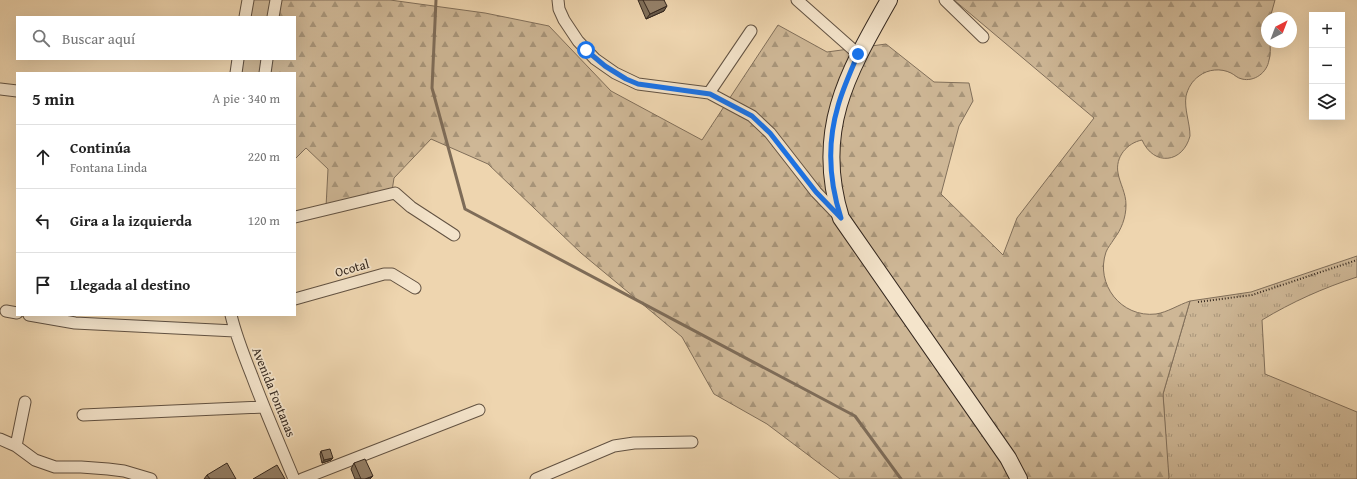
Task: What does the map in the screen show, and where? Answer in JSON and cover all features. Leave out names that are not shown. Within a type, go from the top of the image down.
[{"type":"main road","points":[[889,0],[858,54],[838,108],[832,135],[831,149],[831,177],[833,191],[841,218],[1008,458],[1019,479]]},
{"type":"street","points":[[245,16],[248,0]]},
{"type":"street","points":[[273,16],[276,0]]},
{"type":"street","points":[[558,0],[559,9],[564,20],[578,40],[595,58],[615,73],[638,84],[710,94],[752,116],[770,133],[816,192],[841,218]]},
{"type":"street","points":[[797,0],[858,54]]},
{"type":"street","points":[[945,0],[983,37]]},
{"type":"street","points":[[710,94],[751,30]]},
{"type":"street","points":[[236,72],[238,60]]},
{"type":"street","points":[[265,72],[267,60]]},
{"type":"street","points":[[0,89],[16,91]]},
{"type":"street","points":[[296,217],[395,194],[411,207],[454,234]]},
{"type":"street","name":"Ocotal","points":[[296,299],[384,274],[392,274],[415,288]]},
{"type":"street","points":[[35,316],[75,323],[235,331]]},
{"type":"street","name":"Avenida Fontanas","points":[[233,316],[235,331],[264,407],[294,479]]},
{"type":"street","points":[[16,446],[25,402]]},
{"type":"street","points":[[83,415],[264,407]]},
{"type":"street","points":[[302,479],[479,410]]},
{"type":"street","points":[[0,439],[16,446],[35,460],[55,467],[81,466],[108,469],[151,479]]},
{"type":"street","points":[[536,479],[614,446],[634,443],[692,442]]},
{"type":"path","points":[[1198,302],[1252,295],[1357,260]]},
{"type":"green space","points":[[250,0],[273,0],[271,16],[247,16]]},
{"type":"green space","points":[[278,0],[390,0],[485,13],[549,26],[611,91],[702,140],[778,25],[827,52],[886,44],[934,82],[969,83],[973,101],[959,126],[941,194],[1003,255],[1017,218],[1094,118],[954,0],[1275,0],[1272,12],[1261,12],[1261,48],[1270,48],[1270,58],[1263,73],[1255,78],[1247,80],[1240,79],[1223,70],[1206,72],[1192,82],[1186,96],[1190,136],[1181,152],[1175,156],[1161,158],[1154,155],[1147,149],[1142,140],[1127,148],[1120,156],[1118,162],[1118,173],[1125,196],[1126,210],[1121,228],[1106,252],[1104,276],[1108,287],[1122,305],[1143,314],[1160,313],[1190,301],[1163,394],[1169,478],[840,479],[767,424],[714,394],[682,337],[581,253],[488,164],[431,139],[394,178],[392,191],[326,207],[328,169],[306,148],[296,158],[296,72],[265,72],[268,60],[296,60],[296,16],[275,16]]},
{"type":"green space","points":[[240,60],[265,60],[263,72],[238,72]]},
{"type":"green space","points":[[1357,256],[1357,277],[1308,296],[1262,320],[1265,374],[1357,412],[1357,479],[1168,479],[1163,394],[1190,301],[1251,292]]},
{"type":"building","points":[[643,0],[664,0],[667,6],[650,14]]},
{"type":"building","points":[[330,449],[333,458],[324,460],[321,451]]},
{"type":"building","points":[[365,459],[373,476],[361,479],[354,463]]},
{"type":"building","points":[[227,463],[236,479],[210,479],[207,475]]},
{"type":"building","points":[[277,465],[285,479],[253,479]]},
{"type":"waterway","points":[[436,0],[432,88],[465,209],[855,416],[901,479]]},
{"type":"route","points":[[586,50],[615,73],[638,84],[710,94],[752,116],[770,133],[816,192],[841,218],[836,204],[831,177],[830,163],[832,135],[834,121],[842,94],[858,54]]}]
